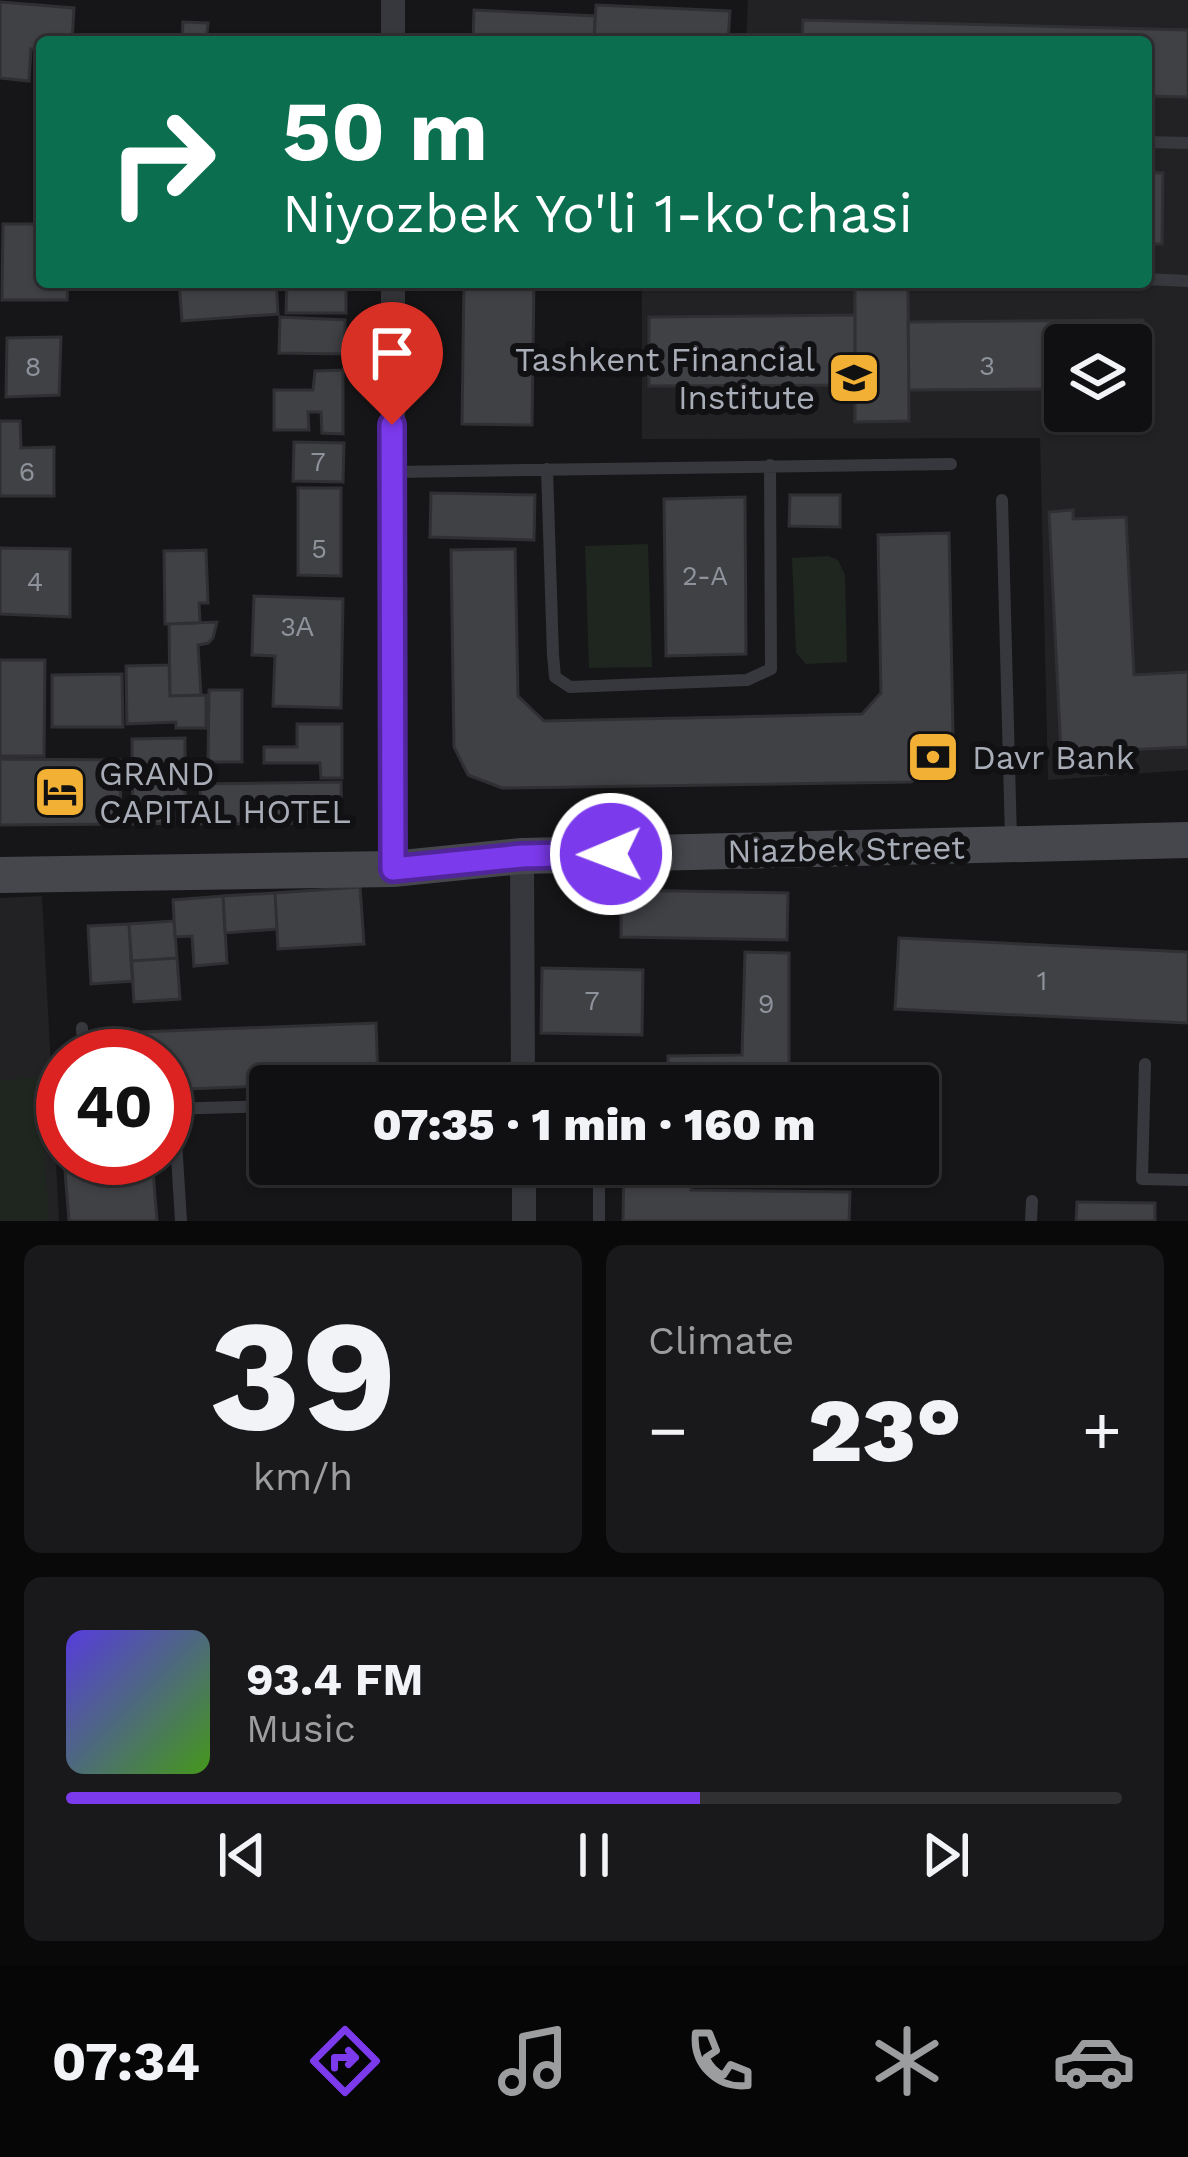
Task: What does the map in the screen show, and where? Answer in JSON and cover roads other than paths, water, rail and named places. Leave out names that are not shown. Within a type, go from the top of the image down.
[{"type":"street","points":[[393,0],[393,36]]},
{"type":"street","points":[[393,288],[393,869]]},
{"type":"street","name":"Niazbek Street","points":[[0,875],[393,869],[522,856],[1188,840]]},
{"type":"street","points":[[522,856],[523,1065]]},
{"type":"street","points":[[524,1185],[524,1221]]},
{"type":"lane","points":[[1152,142],[1188,143]]},
{"type":"lane","points":[[1152,279],[1188,281]]},
{"type":"lane","points":[[392,472],[951,464]]},
{"type":"lane","points":[[547,469],[555,677],[570,687],[747,680],[771,669],[770,465]]},
{"type":"lane","points":[[1002,500],[1012,846]]},
{"type":"lane","points":[[1145,1064],[1142,1178],[1188,1180]]},
{"type":"lane","points":[[192,1108],[249,1107]]},
{"type":"lane","points":[[177,1185],[181,1221]]},
{"type":"lane","points":[[599,1185],[599,1221]]},
{"type":"lane","points":[[1031,1221],[1032,1201]]},
{"type":"place","name":"Tashkent Financial Institute","points":[[854,378]]},
{"type":"place","name":"Davr Bank","points":[[933,757]]},
{"type":"place","name":"GRAND CAPITAL HOTEL","points":[[60,792]]}]
